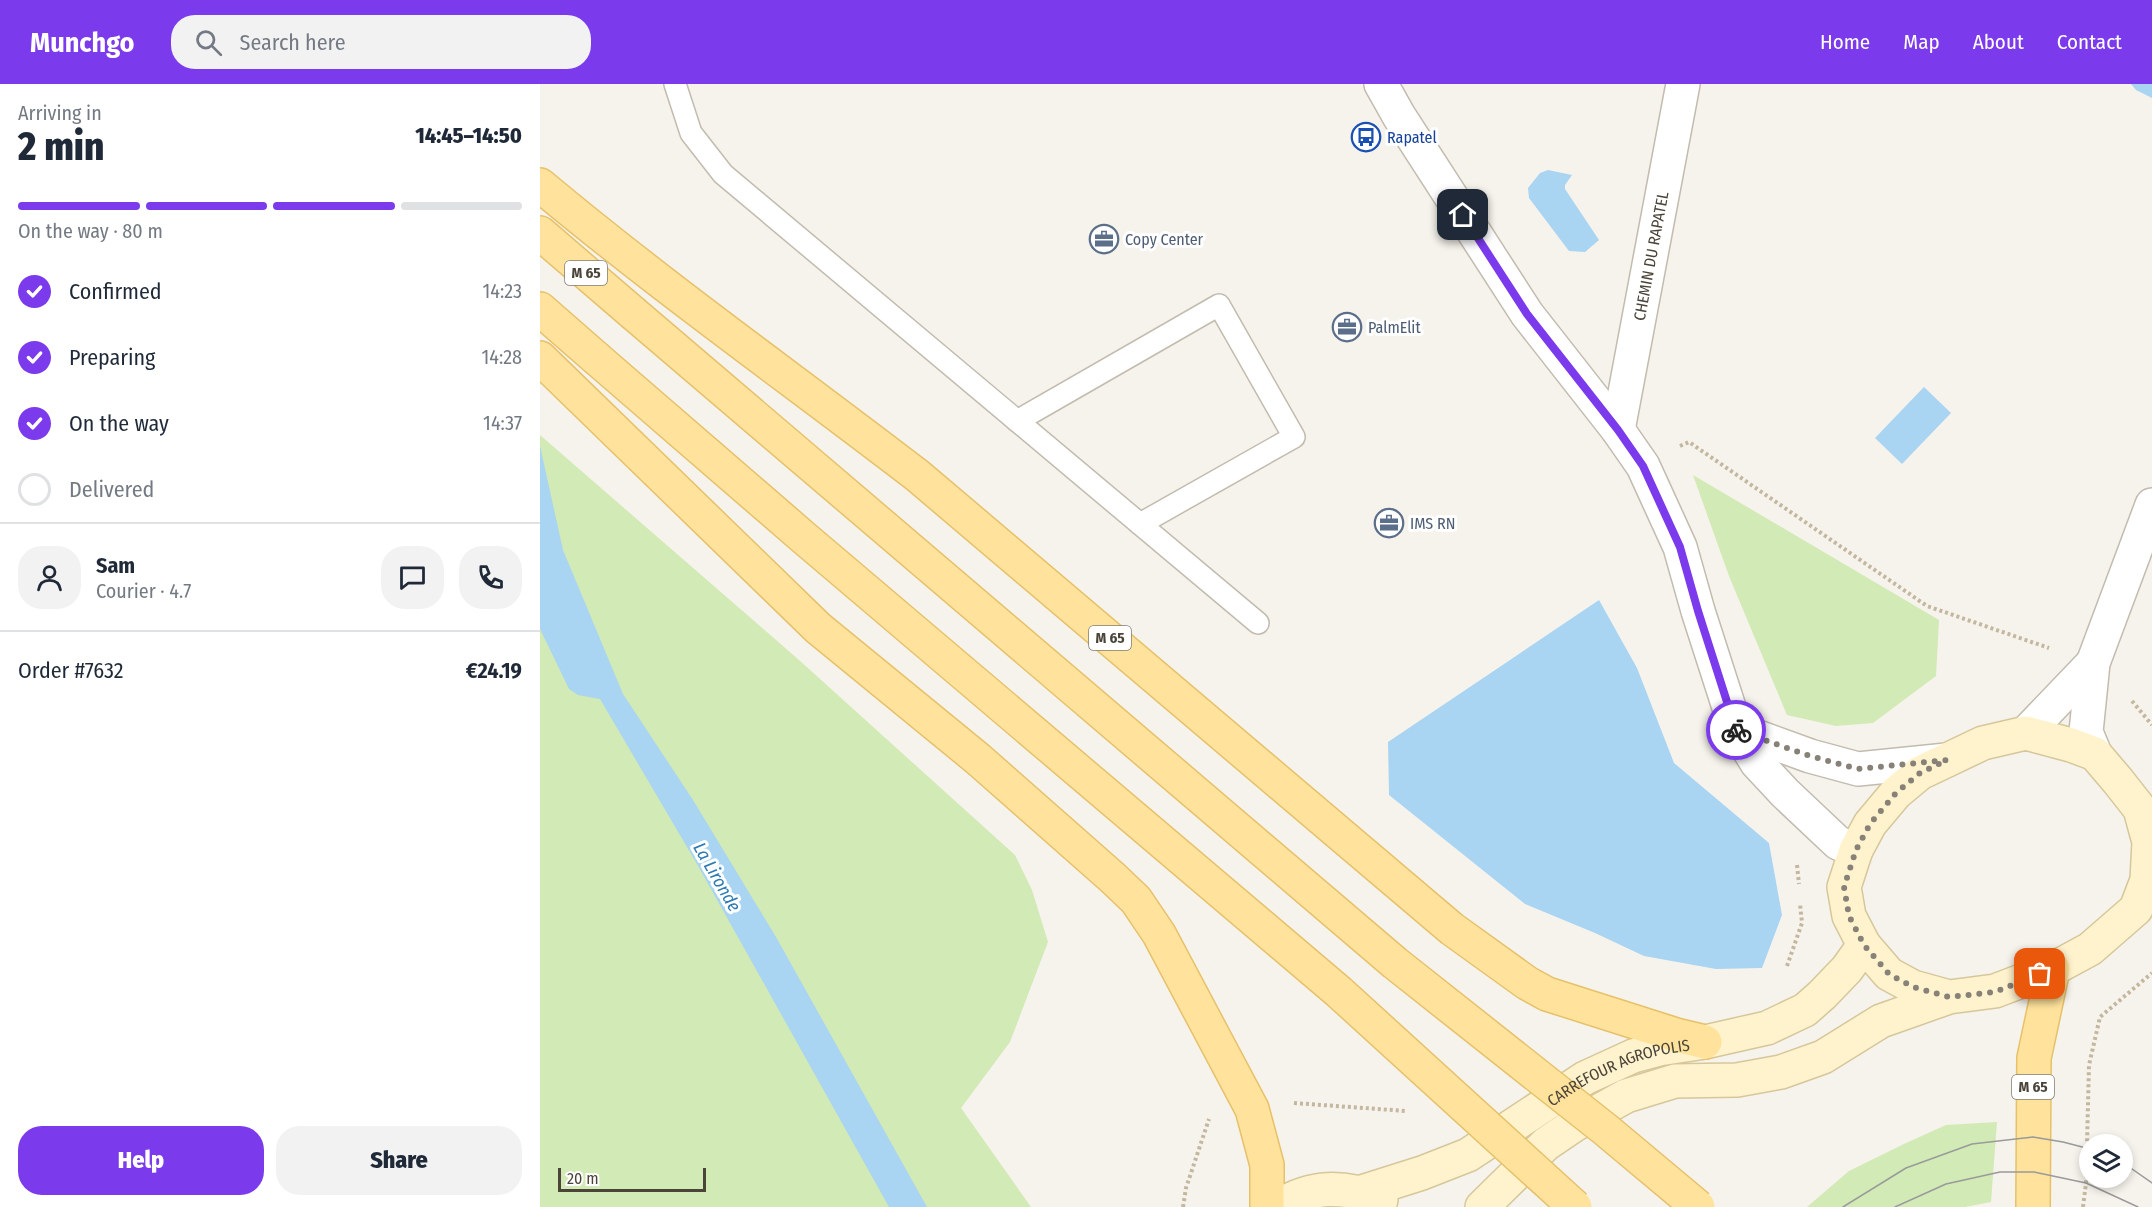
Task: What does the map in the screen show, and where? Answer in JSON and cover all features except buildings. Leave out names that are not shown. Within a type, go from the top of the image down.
[{"type":"main road","name":"M 65","points":[[540,185],[599,235],[709,320],[918,476],[1211,722],[1346,841],[1462,936],[1546,994],[1705,1042]]},
{"type":"main road","name":"M 65","points":[[540,233],[1395,963],[1606,1130],[1698,1207]]},
{"type":"main road","points":[[540,309],[803,537],[1339,992],[1575,1207]]},
{"type":"main road","points":[[540,358],[818,628],[978,759],[1136,900],[1159,934],[1252,1109],[1267,1165],[1267,1207]]},
{"type":"main road","name":"CARREFOUR AGROPOLIS","points":[[1482,1207],[1546,1144],[1574,1125],[1626,1096],[1675,1081],[1737,1080],[1781,1072],[1823,1057],[1881,1021],[1949,997],[1995,992],[2053,969],[2090,949],[2144,909],[2149,842],[2140,809],[2095,754],[2026,733],[1983,743],[1920,773],[1896,793],[1870,824],[1856,850],[1844,887],[1849,916],[1864,945],[1889,974],[1913,987],[1949,997]]},
{"type":"main road","name":"CARREFOUR AGROPOLIS","points":[[1362,1192],[1422,1173],[1468,1155],[1585,1078],[1633,1056],[1767,1028],[1805,1010],[1847,969],[1864,945]]},
{"type":"main road","name":"M 65","points":[[2033,1207],[2034,1058],[2053,969]]},
{"type":"main road","name":"CARREFOUR AGROPOLIS","points":[[1277,1207],[1296,1195],[1328,1188],[1362,1192],[1391,1207]]},
{"type":"street","points":[[1381,84],[1399,116],[1527,314],[1618,430],[1643,466],[1680,547],[1736,729],[1757,764],[1838,843],[1856,850]]},
{"type":"street","name":"CHEMIN DU RAPATEL","points":[[1618,430],[1683,84]]},
{"type":"street","points":[[2095,754],[2086,732],[2093,663],[2152,505]]},
{"type":"street","points":[[2026,733],[2093,663]]},
{"type":"street","points":[[1736,729],[1810,756],[1858,769],[1947,760]]},
{"type":"lane","points":[[675,84],[690,133],[723,174],[1258,623]]},
{"type":"lane","points":[[1017,421],[1219,305],[1294,437],[1140,524]]},
{"type":"path","points":[[1643,466],[1689,442],[1927,606],[2093,663]]},
{"type":"path","points":[[1786,969],[1802,923],[1797,863]]},
{"type":"path","points":[[2083,1207],[2086,1183],[2089,1065],[2100,1017],[2152,973]]},
{"type":"path","points":[[1183,1207],[1186,1188],[1209,1119]]},
{"type":"green space","points":[[540,435],[799,660],[1015,855],[1032,890],[1048,942],[1010,1042],[961,1108],[1031,1207],[540,1207]]},
{"type":"green space","points":[[1693,475],[1939,620],[1936,676],[1873,723],[1836,726],[1787,715],[1729,576]]},
{"type":"green space","points":[[1997,1122],[1991,1202],[1965,1207],[1807,1207],[1849,1171],[1946,1125]]},
{"type":"water","points":[[2131,84],[2152,84],[2152,98],[2136,90]]},
{"type":"water","points":[[1548,170],[1572,175],[1565,189],[1599,240],[1585,252],[1569,251],[1529,198],[1528,188],[1540,173]]},
{"type":"water","points":[[1924,387],[1951,413],[1902,464],[1875,438]]},
{"type":"water","name":"La Lironde","points":[[540,446],[563,550],[623,694],[693,800],[776,937],[927,1207],[889,1207],[697,864],[600,699],[578,695],[569,689],[540,629]]},
{"type":"water","points":[[1599,600],[1637,668],[1674,763],[1769,843],[1782,915],[1762,968],[1716,969],[1644,956],[1525,904],[1389,795],[1388,742]]},
{"type":"tram line","points":[[1843,1207],[1906,1168],[1972,1144],[2033,1137],[2079,1146]]},
{"type":"tram line","points":[[2133,1170],[2152,1183]]},
{"type":"tram line","points":[[1895,1207],[1946,1184],[2000,1172],[2034,1172],[2086,1183],[2138,1207]]},
{"type":"way so far","points":[[1736,730],[1810,756],[1858,769],[1947,760],[1920,773],[1896,793],[1870,824],[1856,850],[1844,887],[1849,916],[1864,945],[1889,974],[1913,987],[1949,997],[1995,992],[2040,974]]},
{"type":"place","name":"Rapatel","points":[[1366,137]]},
{"type":"place","name":"Copy Center","points":[[1104,239]]},
{"type":"place","name":"PalmElit","points":[[1347,327]]},
{"type":"place","name":"IMS RN","points":[[1389,523]]},
{"type":"route","points":[[1463,215],[1527,314],[1618,430],[1643,466],[1680,547],[1736,730]]}]
